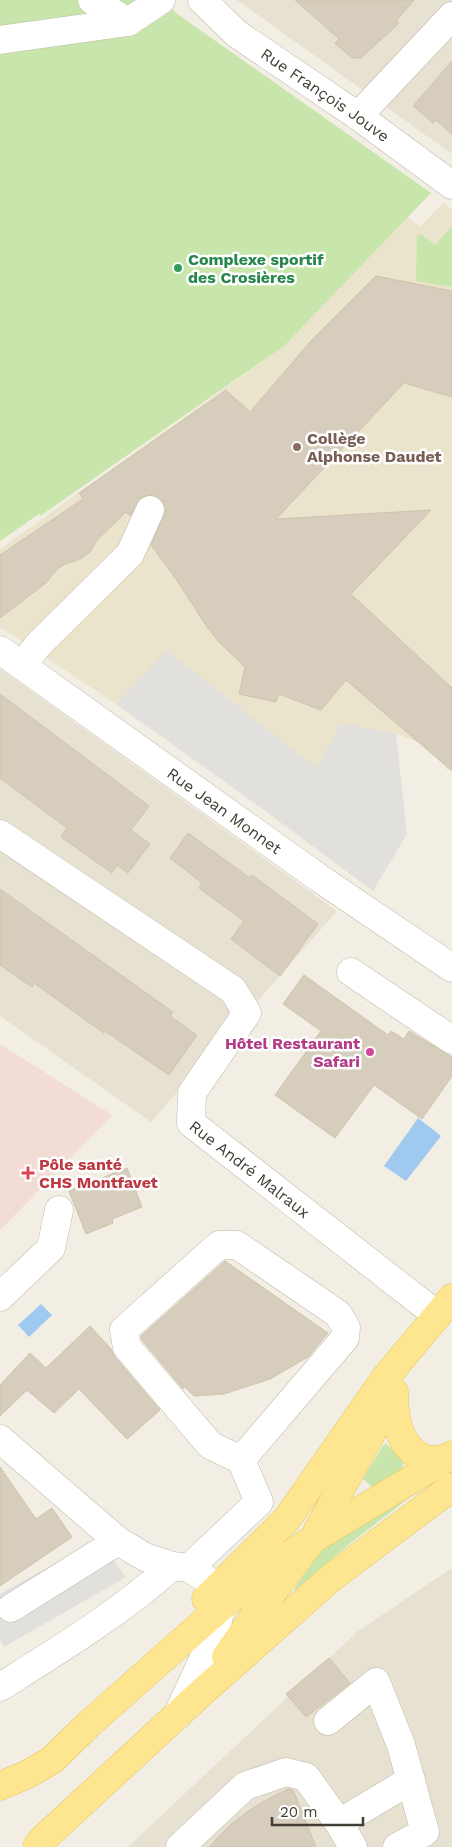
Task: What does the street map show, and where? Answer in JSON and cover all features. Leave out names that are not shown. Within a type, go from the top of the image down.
[{"type":"main road","points":[[201,1693],[255,1615],[314,1539],[394,1392],[445,1306]]},
{"type":"main road","points":[[0,1786],[28,1774],[52,1760],[219,1598],[287,1518],[386,1376],[445,1306]]},
{"type":"main road","points":[[394,1392],[394,1414],[400,1434],[412,1450],[425,1459],[448,1457]]},
{"type":"main road","points":[[219,1598],[265,1572],[314,1539],[448,1457]]},
{"type":"main road","points":[[38,1847],[48,1835],[201,1693],[331,1578],[452,1487]]},
{"type":"street","points":[[92,0],[128,22]]},
{"type":"street","points":[[0,40],[128,22],[161,0]]},
{"type":"street","name":"Rue François Jouve","points":[[202,0],[237,34],[358,116],[452,185]]},
{"type":"street","points":[[358,116],[452,16]]},
{"type":"street","points":[[22,666],[38,645],[130,554],[150,510]]},
{"type":"street","name":"Rue Jean Monnet","points":[[0,650],[319,878],[452,968]]},
{"type":"street","name":"Rue André Malraux","points":[[0,834],[233,990],[247,1013],[192,1093],[191,1123],[445,1306]]},
{"type":"street","points":[[351,972],[452,1040]]},
{"type":"street","points":[[0,1297],[51,1248],[59,1210]]},
{"type":"street","points":[[0,1688],[180,1567],[259,1502],[241,1460],[210,1445],[127,1347],[124,1330],[220,1245],[237,1245],[338,1314],[346,1327],[345,1338],[241,1460]]},
{"type":"street","points":[[0,1439],[118,1541],[145,1556],[202,1576],[219,1598],[207,1651],[176,1718]]},
{"type":"street","points":[[11,1608],[118,1541]]},
{"type":"street","points":[[328,1721],[376,1682],[401,1745],[425,1832],[397,1847]]},
{"type":"street","points":[[180,1847],[245,1786],[286,1772],[306,1777],[339,1823],[353,1847]]},
{"type":"street","points":[[339,1823],[411,1780]]},
{"type":"shaded area","points":[[237,0],[452,0],[452,154]]},
{"type":"shaded area","name":"Collège Alphonse Daudet","points":[[443,203],[452,209],[452,768],[446,770],[446,749],[438,749],[396,734],[317,769],[166,651],[116,704],[0,627],[0,549],[284,346],[407,217],[420,227]]},
{"type":"shaded area","points":[[166,650],[317,768],[341,723],[396,734],[407,834],[373,891],[116,704]]},
{"type":"shaded area","points":[[0,669],[337,911],[151,1122],[0,1016]]},
{"type":"shaded area","name":"Pôle santé CHS Montfavet","points":[[0,1044],[112,1115],[0,1230]]},
{"type":"shaded area","points":[[82,1548],[105,1549],[126,1577],[4,1647],[0,1639],[0,1594]]},
{"type":"shaded area","points":[[452,1568],[452,1847],[128,1847],[358,1631]]},
{"type":"green space","name":"Complexe sportif des Crosières","points":[[0,0],[165,0],[176,13],[431,193],[284,346],[40,516],[39,514],[0,541]]},
{"type":"green space","points":[[452,226],[452,287],[416,281],[417,236],[421,234],[435,245]]},
{"type":"green space","points":[[387,1444],[403,1462],[402,1469],[372,1487],[363,1479],[383,1445]]},
{"type":"green space","points":[[423,1487],[294,1589],[322,1550],[331,1541]]},
{"type":"water","points":[[418,1118],[441,1136],[406,1181],[384,1166]]},
{"type":"water","points":[[41,1304],[52,1315],[29,1337],[18,1325]]},
{"type":"building","points":[[295,0],[414,0],[396,21],[399,23],[361,58],[352,58],[335,43],[339,39]]},
{"type":"building","points":[[452,61],[452,134],[436,120],[433,123],[413,106]]},
{"type":"building","points":[[376,276],[452,291],[452,397],[404,383],[276,519],[431,510],[351,594],[452,688],[452,771],[346,680],[321,710],[279,694],[276,702],[239,694],[245,667],[219,642],[207,627],[151,545],[166,509],[162,501],[156,496],[148,495],[141,498],[130,516],[126,512],[97,540],[90,552],[80,559],[57,569],[46,583],[0,618],[0,555],[83,499],[79,493],[226,390],[250,412],[310,342]]},
{"type":"building","points":[[0,694],[149,806],[131,830],[150,844],[128,873],[117,865],[112,873],[61,837],[67,828],[0,778]]},
{"type":"building","points":[[188,833],[250,878],[252,875],[318,924],[280,976],[231,939],[244,921],[199,888],[202,883],[170,858]]},
{"type":"building","points":[[0,889],[173,1012],[170,1016],[197,1035],[169,1075],[105,1031],[104,1033],[34,983],[32,987],[0,965]]},
{"type":"building","name":"Hôtel Restaurant Safari","points":[[304,975],[388,1035],[391,1031],[404,1039],[409,1031],[452,1057],[452,1076],[422,1119],[374,1085],[335,1138],[275,1095],[321,1031],[283,1004]]},
{"type":"building","points":[[127,1168],[142,1207],[112,1219],[113,1223],[86,1234],[69,1191]]},
{"type":"building","points":[[225,1261],[328,1333],[308,1357],[270,1379],[224,1394],[194,1396],[185,1387],[183,1389],[142,1340],[141,1336]]},
{"type":"building","points":[[90,1326],[160,1410],[127,1439],[79,1389],[54,1413],[27,1390],[0,1416],[0,1385],[30,1353],[46,1368]]},
{"type":"building","points":[[0,1467],[36,1519],[52,1508],[72,1537],[0,1586]]},
{"type":"building","points":[[329,1658],[350,1683],[306,1717],[286,1694]]},
{"type":"building","points":[[288,1789],[293,1790],[316,1847],[209,1847],[230,1825],[247,1812]]},
{"type":"place","name":"Complexe sportif des Crosières","points":[[178,268]]},
{"type":"place","name":"Collège Alphonse Daudet","points":[[297,447]]},
{"type":"place","name":"Hôtel Restaurant Safari","points":[[370,1052]]},
{"type":"place","name":"Pôle santé CHS Montfavet","points":[[28,1173]]}]
